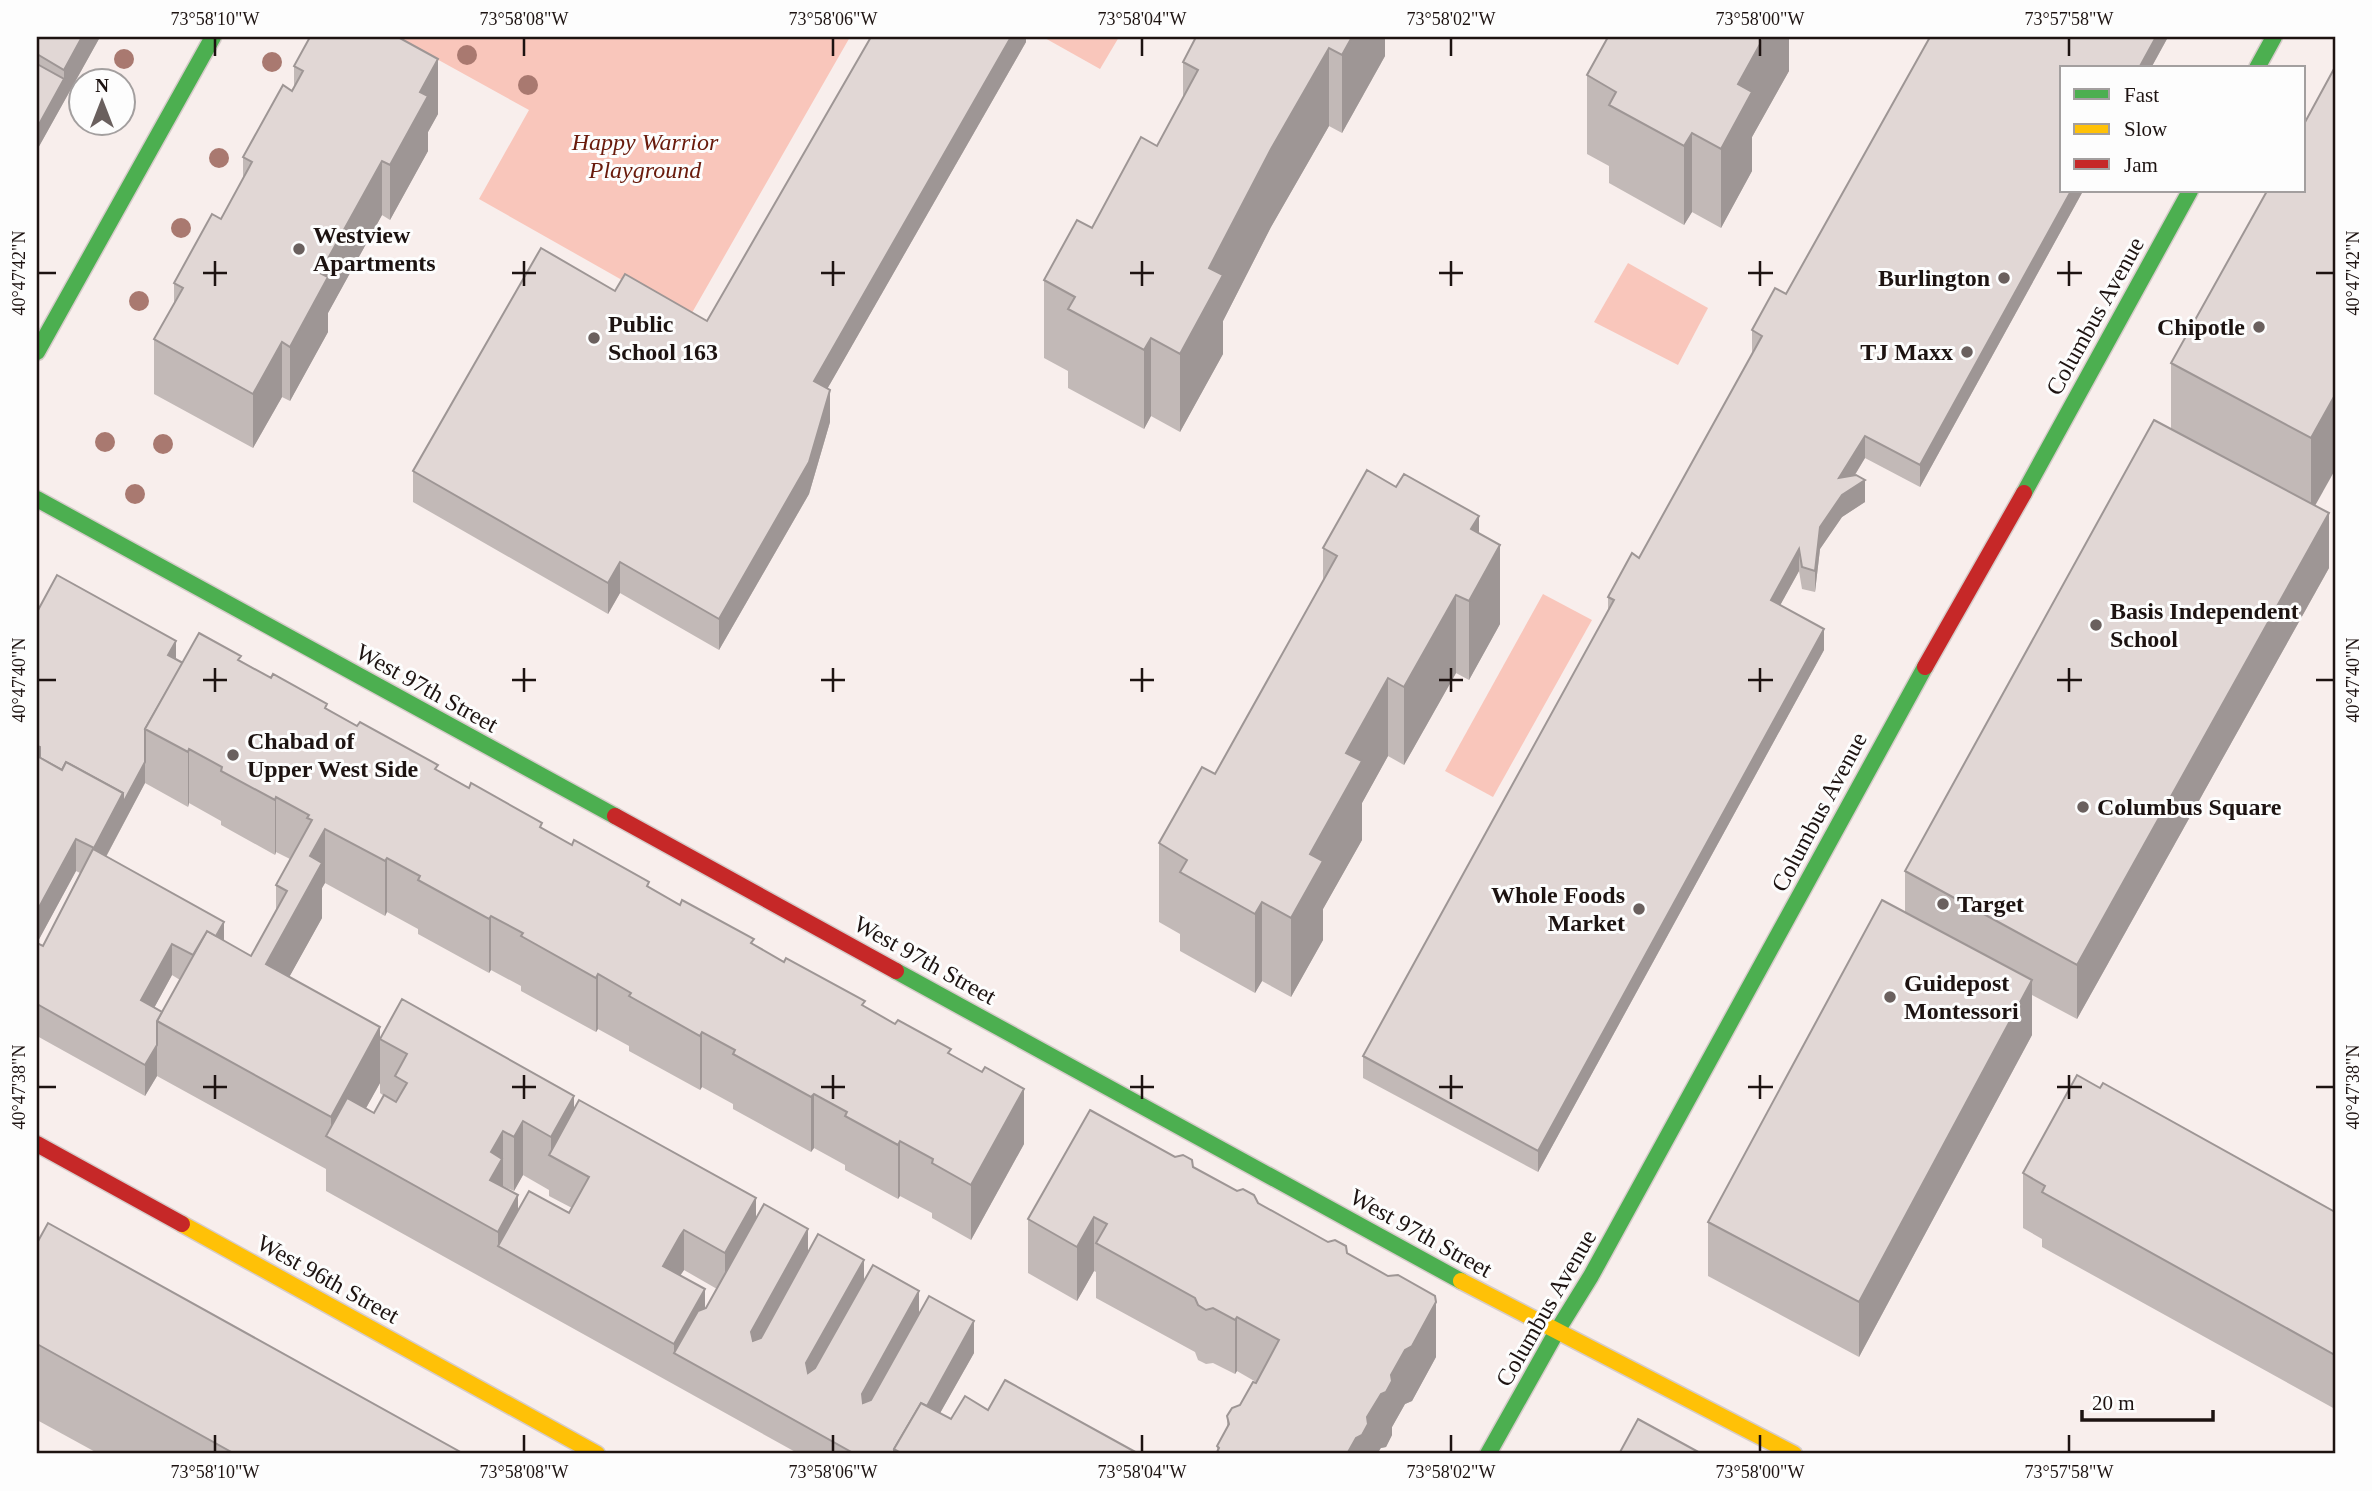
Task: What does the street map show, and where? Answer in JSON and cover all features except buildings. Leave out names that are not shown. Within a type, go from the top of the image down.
[{"type":"main road","points":[[37,352],[213,37]]},
{"type":"main road","points":[[2258,66],[2274,37]]},
{"type":"main road","name":"Columbus Avenue","points":[[1488,1454],[1598,1264],[1886,734],[2028,486],[2189,192]]},
{"type":"main road","name":"West 97th Street","points":[[37,499],[1486,1295],[1794,1454]]},
{"type":"main road","name":"West 96th Street","points":[[37,1144],[597,1454]]},
{"type":"green space","name":"Happy Warrior Playground","points":[[397,37],[850,37],[689,318],[479,199],[529,110]]},
{"type":"green space","points":[[1043,37],[1119,37],[1100,69]]},
{"type":"green space","points":[[1628,263],[1708,308],[1678,365],[1594,322]]},
{"type":"green space","points":[[1543,594],[1592,620],[1493,797],[1445,771]]},
{"type":"traffic: fast","points":[[37,352],[213,37]]},
{"type":"traffic: fast","points":[[2258,66],[2274,37]]},
{"type":"traffic: fast","points":[[2024,493],[2189,192]]},
{"type":"traffic: fast","points":[[37,499],[615,816]]},
{"type":"traffic: fast","points":[[1488,1454],[1591,1276],[1925,667]]},
{"type":"traffic: fast","points":[[896,971],[1461,1281]]},
{"type":"traffic: slow","points":[[182,1224],[597,1454]]},
{"type":"traffic: slow","points":[[1461,1281],[1794,1454]]},
{"type":"traffic: jam","points":[[1925,667],[2024,493]]},
{"type":"traffic: jam","points":[[615,816],[896,971]]},
{"type":"traffic: jam","points":[[37,1144],[182,1224]]},
{"type":"place","name":"Westview Apartments","points":[[299,249]]},
{"type":"place","name":"Burlington","points":[[2004,278]]},
{"type":"place","name":"Chipotle","points":[[2259,327]]},
{"type":"place","name":"Public School 163","points":[[594,338]]},
{"type":"place","name":"TJ Maxx","points":[[1967,352]]},
{"type":"place","name":"Basis Independent School","points":[[2096,625]]},
{"type":"place","name":"Chabad of Upper West Side","points":[[233,755]]},
{"type":"place","name":"Columbus Square","points":[[2083,807]]},
{"type":"place","name":"Target","points":[[1943,904]]},
{"type":"place","name":"Whole Foods Market","points":[[1639,909]]},
{"type":"place","name":"Guidepost Montessori","points":[[1890,997]]}]
